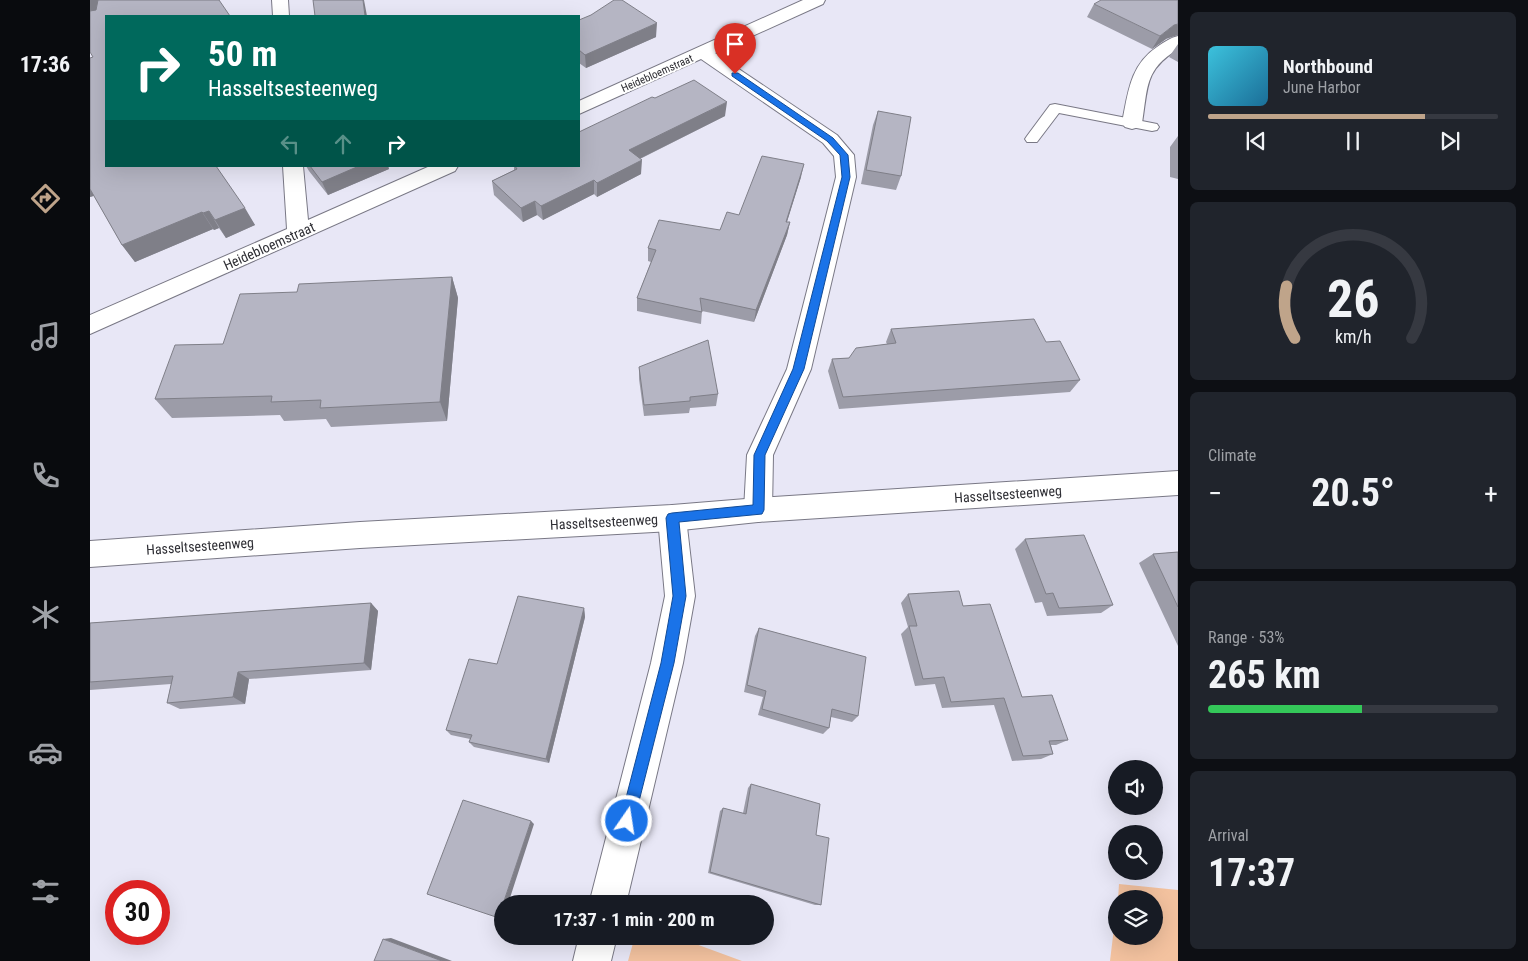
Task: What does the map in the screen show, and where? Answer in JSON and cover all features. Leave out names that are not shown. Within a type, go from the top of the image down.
[{"type":"street","points":[[280,0],[281,15]]},
{"type":"street","name":"Heidebloemstraat","points":[[580,108],[817,0]]},
{"type":"street","points":[[1132,123],[1143,75],[1147,66],[1163,50],[1178,41]]},
{"type":"street","points":[[703,53],[830,140],[844,155],[846,177],[798,369],[760,455],[758,510]]},
{"type":"street","points":[[293,167],[298,233]]},
{"type":"street","name":"Heidebloemstraat","points":[[90,324],[446,167]]},
{"type":"street","name":"Hasseltsesteenweg","points":[[90,554],[360,535],[672,518],[758,510],[1178,483]]},
{"type":"street","points":[[609,895],[667,663],[680,596],[672,518]]},
{"type":"street","points":[[592,961],[596,945]]},
{"type":"lane","points":[[1032,139],[1055,108],[1152,127]]},
{"type":"shaded area","points":[[1119,884],[1178,890],[1178,961],[1110,961],[1112,945],[1163,945],[1163,890],[1119,890]]},
{"type":"shaded area","points":[[632,945],[698,945],[742,961],[628,961]]},
{"type":"building","points":[[98,0],[219,0],[229,15],[105,15],[105,167],[217,167],[245,208],[215,220],[209,211],[202,212],[122,245],[90,189],[90,58],[93,57],[90,52],[90,11],[96,10]]},
{"type":"building","points":[[313,0],[363,0],[365,15],[315,15]]},
{"type":"building","points":[[614,0],[622,0],[657,23],[585,55],[580,51],[580,20],[591,15]]},
{"type":"building","points":[[1101,0],[1178,0],[1178,24],[1160,36],[1094,4]]},
{"type":"building","points":[[694,80],[727,102],[629,150],[642,160],[597,183],[594,180],[541,206],[535,201],[521,208],[492,181],[517,169],[516,167],[580,167],[580,132],[652,97],[655,98]]},
{"type":"building","points":[[878,111],[911,117],[901,176],[866,170]]},
{"type":"building","points":[[762,156],[804,164],[786,222],[790,222],[756,310],[700,298],[702,312],[637,298],[656,250],[648,248],[659,220],[720,230],[727,212],[739,215]]},
{"type":"building","points":[[311,167],[357,167],[322,182]]},
{"type":"building","points":[[452,277],[440,402],[320,408],[321,400],[271,402],[272,396],[155,399],[175,345],[223,344],[240,294],[297,292],[299,284]]},
{"type":"building","points":[[1034,319],[1046,342],[1060,341],[1080,380],[843,397],[832,359],[849,358],[856,348],[896,343],[891,329]]},
{"type":"building","points":[[708,340],[718,394],[690,397],[690,401],[644,405],[639,367]]},
{"type":"building","points":[[1084,535],[1113,605],[1059,608],[1053,593],[1046,594],[1025,539]]},
{"type":"building","points":[[1178,552],[1178,607],[1153,554]]},
{"type":"building","points":[[959,591],[963,606],[990,604],[1022,697],[1052,695],[1068,740],[1049,741],[1053,754],[1023,756],[1004,698],[951,702],[944,677],[923,679],[909,626],[917,626],[908,594]]},
{"type":"building","points":[[518,596],[584,608],[546,759],[469,742],[472,735],[446,730],[469,659],[497,664]]},
{"type":"building","points":[[371,603],[364,663],[238,672],[233,697],[167,703],[173,676],[90,682],[90,623]]},
{"type":"building","points":[[759,628],[866,657],[858,716],[832,709],[829,728],[762,709],[766,691],[747,685]]},
{"type":"building","points":[[751,784],[820,804],[816,835],[829,838],[821,905],[710,872],[723,808],[746,814]]},
{"type":"building","points":[[463,800],[531,821],[506,895],[494,895],[494,916],[427,894]]},
{"type":"building","points":[[383,939],[442,961],[374,961]]},
{"type":"route","points":[[627,821],[667,663],[680,596],[672,518],[758,510],[760,455],[798,369],[846,177],[844,155],[830,140],[735,74]]}]
